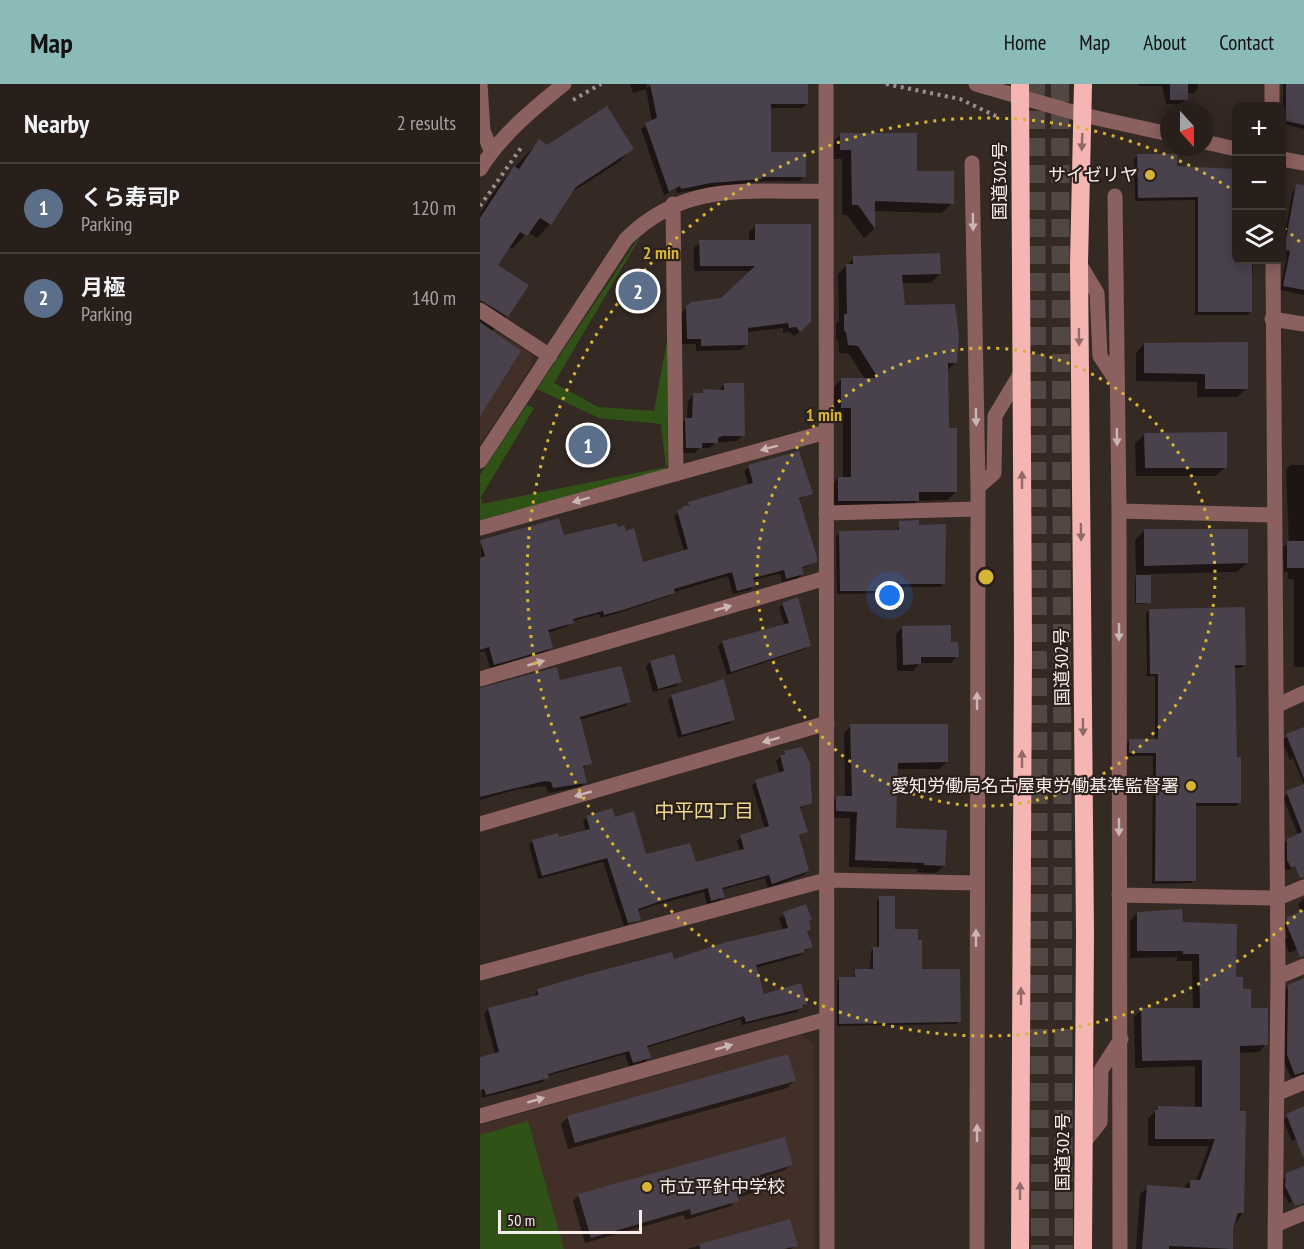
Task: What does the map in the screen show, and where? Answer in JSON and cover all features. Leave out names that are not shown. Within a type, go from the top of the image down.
[{"type":"highway","name":"国道302号","points":[[1083,84],[1078,263],[1086,933],[1083,1249]]},
{"type":"highway","name":"国道302号","points":[[1020,90],[1022,371],[1020,1249]]},
{"type":"street","points":[[480,84],[483,131],[492,150]]},
{"type":"street","points":[[480,169],[492,150],[534,107],[564,84]]},
{"type":"street","points":[[826,84],[827,1249]]},
{"type":"street","points":[[976,84],[1020,90],[1083,115],[1160,132]]},
{"type":"street","points":[[1272,84],[1272,102]]},
{"type":"street","points":[[1214,144],[1232,148]]},
{"type":"street","points":[[1286,160],[1304,163]]},
{"type":"street","points":[[972,163],[978,487],[977,1241],[990,1249]]},
{"type":"street","points":[[480,461],[626,239],[646,219],[673,204],[702,194],[825,191]]},
{"type":"street","points":[[1115,196],[1115,379],[1119,511],[1120,1249]]},
{"type":"street","points":[[673,204],[676,474]]},
{"type":"street","points":[[1078,263],[1096,293],[1100,356],[1115,379]]},
{"type":"street","points":[[1273,264],[1278,898],[1275,1249]]},
{"type":"street","points":[[480,310],[550,356]]},
{"type":"street","points":[[1272,319],[1304,324]]},
{"type":"street","points":[[978,487],[994,473],[995,416],[1022,371]]},
{"type":"street","points":[[480,528],[826,432]]},
{"type":"street","points":[[826,513],[978,509]]},
{"type":"street","points":[[1119,511],[1274,515]]},
{"type":"street","points":[[480,679],[826,578]]},
{"type":"street","points":[[1276,706],[1304,693]]},
{"type":"street","points":[[480,824],[827,723]]},
{"type":"street","points":[[480,973],[826,880],[976,883]]},
{"type":"street","points":[[1119,895],[1278,898],[1304,886]]},
{"type":"street","points":[[1278,977],[1304,966]]},
{"type":"street","points":[[480,1116],[827,1019]]},
{"type":"street","points":[[1084,1143],[1100,1122],[1101,1070],[1121,1039]]},
{"type":"street","points":[[1278,1093],[1304,1082]]},
{"type":"street","points":[[1275,1225],[1304,1213]]},
{"type":"path","points":[[567,105],[601,84]]},
{"type":"path","points":[[886,84],[960,99],[1000,118]]},
{"type":"path","points":[[480,206],[527,140]]},
{"type":"shaded area","points":[[480,321],[531,354],[532,365],[480,444]]},
{"type":"shaded area","name":"市立平針中学校","points":[[801,1035],[813,1043],[814,1249],[480,1249],[480,1125]]},
{"type":"green space","points":[[639,237],[554,383],[598,407],[654,411],[667,341],[668,464],[666,467],[661,424],[599,418],[537,389]]},
{"type":"green space","points":[[527,405],[534,408],[481,497],[482,504],[666,467],[664,470],[480,520],[480,475]]},
{"type":"green space","points":[[528,1121],[564,1249],[480,1249],[480,1135]]},
{"type":"building","points":[[650,84],[808,84],[808,104],[771,104],[771,152],[806,152],[806,177],[762,177],[762,179],[711,183],[681,189],[680,186],[669,192],[645,123],[657,118]]},
{"type":"building","points":[[1170,84],[1188,84],[1188,100],[1170,100]]},
{"type":"building","points":[[1286,84],[1304,84],[1304,125],[1286,121]]},
{"type":"building","points":[[607,106],[634,149],[576,187],[551,225],[540,218],[527,236],[520,232],[498,265],[529,285],[508,317],[480,300],[480,218],[514,166],[519,169],[539,139],[547,145]]},
{"type":"building","points":[[840,133],[917,133],[917,171],[954,171],[954,204],[875,201],[875,229],[858,205],[852,205],[851,150],[840,150]]},
{"type":"building","points":[[1137,154],[1177,156],[1177,166],[1232,169],[1232,264],[1252,264],[1252,312],[1198,312],[1198,197],[1138,198]]},
{"type":"building","points":[[1296,184],[1304,185],[1304,290],[1283,286],[1290,251],[1286,250]]},
{"type":"building","points":[[755,224],[811,224],[811,322],[800,332],[796,327],[789,328],[788,323],[748,328],[748,345],[701,346],[701,339],[687,339],[686,306],[691,302],[721,298],[755,266],[700,266],[699,240],[755,240]]},
{"type":"building","points":[[940,253],[941,274],[902,275],[905,305],[955,304],[959,336],[957,363],[948,363],[949,428],[957,428],[957,492],[919,492],[919,501],[838,501],[838,477],[851,477],[851,408],[841,408],[841,378],[878,378],[858,346],[848,345],[844,331],[844,314],[847,314],[846,264],[853,264],[853,256]]},
{"type":"building","points":[[480,322],[521,351],[480,416]]},
{"type":"building","points":[[1248,342],[1248,389],[1205,389],[1205,374],[1144,373],[1144,343]]},
{"type":"building","points":[[724,383],[744,383],[745,436],[722,436],[718,438],[718,443],[702,443],[702,448],[686,448],[685,418],[692,418],[693,393],[703,393],[703,389],[724,390]]},
{"type":"building","points":[[1227,432],[1227,468],[1145,468],[1144,433]]},
{"type":"building","points":[[799,451],[813,494],[799,498],[817,557],[817,562],[802,567],[804,574],[786,579],[784,570],[753,578],[756,586],[737,591],[732,572],[674,589],[675,593],[623,610],[604,615],[603,611],[573,619],[574,623],[548,630],[553,648],[494,665],[489,647],[480,650],[480,558],[485,556],[480,540],[559,518],[564,535],[616,523],[618,527],[624,525],[626,531],[634,528],[643,562],[688,549],[677,510],[689,505],[688,502],[753,483],[748,465]]},
{"type":"building","points":[[919,520],[919,525],[946,524],[945,584],[898,584],[898,591],[840,591],[839,531],[899,530],[899,521]]},
{"type":"building","points":[[1144,529],[1248,529],[1248,563],[1144,566]]},
{"type":"building","points":[[1287,541],[1304,541],[1304,568],[1287,568]]},
{"type":"building","points":[[1136,575],[1151,575],[1151,603],[1136,603]]},
{"type":"building","points":[[798,597],[811,646],[731,672],[722,641],[789,623],[782,603]]},
{"type":"building","points":[[1245,607],[1246,665],[1235,665],[1237,757],[1241,757],[1241,803],[1196,803],[1196,881],[1155,881],[1156,753],[1129,753],[1129,739],[1158,739],[1158,674],[1150,674],[1149,609]]},
{"type":"building","points":[[951,625],[951,642],[958,642],[959,657],[921,657],[921,664],[903,665],[902,626]]},
{"type":"building","points":[[674,654],[682,682],[658,689],[650,661]]},
{"type":"building","points":[[621,666],[631,702],[580,717],[592,764],[583,766],[587,783],[553,788],[551,782],[545,781],[480,797],[480,688],[557,667],[560,680]]},
{"type":"building","points":[[724,679],[735,720],[682,735],[671,695]]},
{"type":"building","points":[[850,724],[948,724],[948,762],[898,763],[896,828],[947,830],[945,866],[855,860],[857,812],[836,811],[836,796],[852,796]]},
{"type":"building","points":[[1304,727],[1304,779],[1286,734]]},
{"type":"building","points":[[802,747],[810,763],[812,803],[800,807],[808,832],[799,835],[809,871],[772,884],[769,875],[722,888],[725,897],[711,901],[708,888],[661,901],[638,909],[641,920],[628,923],[607,858],[542,876],[532,840],[558,833],[559,837],[590,829],[586,816],[612,808],[615,817],[634,811],[646,854],[690,843],[696,862],[744,849],[740,835],[769,826],[755,780],[784,771],[780,755],[785,754],[784,751]]},
{"type":"building","points":[[1304,784],[1304,877],[1300,878],[1295,866],[1291,868],[1287,860],[1287,839],[1302,832],[1286,791]]},
{"type":"building","points":[[879,896],[895,896],[895,929],[918,929],[918,940],[922,940],[922,969],[960,969],[961,1022],[839,1024],[839,977],[855,977],[855,969],[873,969],[873,947],[879,947]]},
{"type":"building","points":[[806,904],[812,920],[809,921],[811,930],[807,931],[813,947],[804,950],[805,952],[756,965],[764,994],[801,983],[807,1004],[802,1005],[803,1008],[746,1022],[744,1016],[647,1046],[651,1058],[633,1063],[629,1051],[548,1074],[549,1078],[486,1095],[484,1089],[480,1090],[480,1057],[499,1052],[488,1008],[538,995],[537,989],[588,974],[672,952],[674,959],[726,942],[788,928],[783,912]]},
{"type":"building","points":[[1182,909],[1183,922],[1237,924],[1236,977],[1243,977],[1243,989],[1251,989],[1251,1008],[1268,1008],[1268,1045],[1240,1046],[1240,1111],[1246,1111],[1244,1213],[1238,1213],[1233,1228],[1233,1249],[1169,1246],[1169,1249],[1142,1249],[1147,1185],[1190,1188],[1190,1180],[1200,1180],[1215,1139],[1155,1139],[1155,1110],[1158,1110],[1158,1106],[1202,1107],[1202,1060],[1142,1061],[1141,1008],[1200,1008],[1199,954],[1183,954],[1183,951],[1137,951],[1137,912]]},
{"type":"building","points":[[1304,910],[1304,956],[1300,957],[1287,926],[1287,917]]},
{"type":"building","points":[[1304,978],[1304,1072],[1295,1075],[1287,1055],[1288,985]]},
{"type":"building","points":[[788,1054],[796,1081],[575,1143],[567,1116]]},
{"type":"building","points":[[1304,1106],[1304,1156],[1303,1157],[1286,1114]]},
{"type":"building","points":[[785,1137],[793,1165],[760,1175],[763,1186],[737,1195],[739,1201],[691,1215],[690,1209],[591,1238],[578,1194]]},
{"type":"building","points":[[1304,1166],[1304,1203],[1295,1206],[1285,1186],[1286,1173]]},
{"type":"building","points":[[790,1219],[798,1246],[784,1249],[700,1249],[699,1244]]},
{"type":"tunnel","points":[[1036,84],[1040,1249]]},
{"type":"tunnel","points":[[1060,84],[1064,1249]]},
{"type":"place","name":"サイゼリヤ","points":[[1150,175]]},
{"type":"place","name":"月極","points":[[638,291]]},
{"type":"place","name":"くら寿司P","points":[[588,445]]},
{"type":"place","name":"愛知労働局名古屋東労働基準監督署","points":[[1191,786]]},
{"type":"place","name":"市立平針中学校","points":[[647,1187]]},
{"type":"district","name":"中平四丁目","points":[[704,811]]}]
